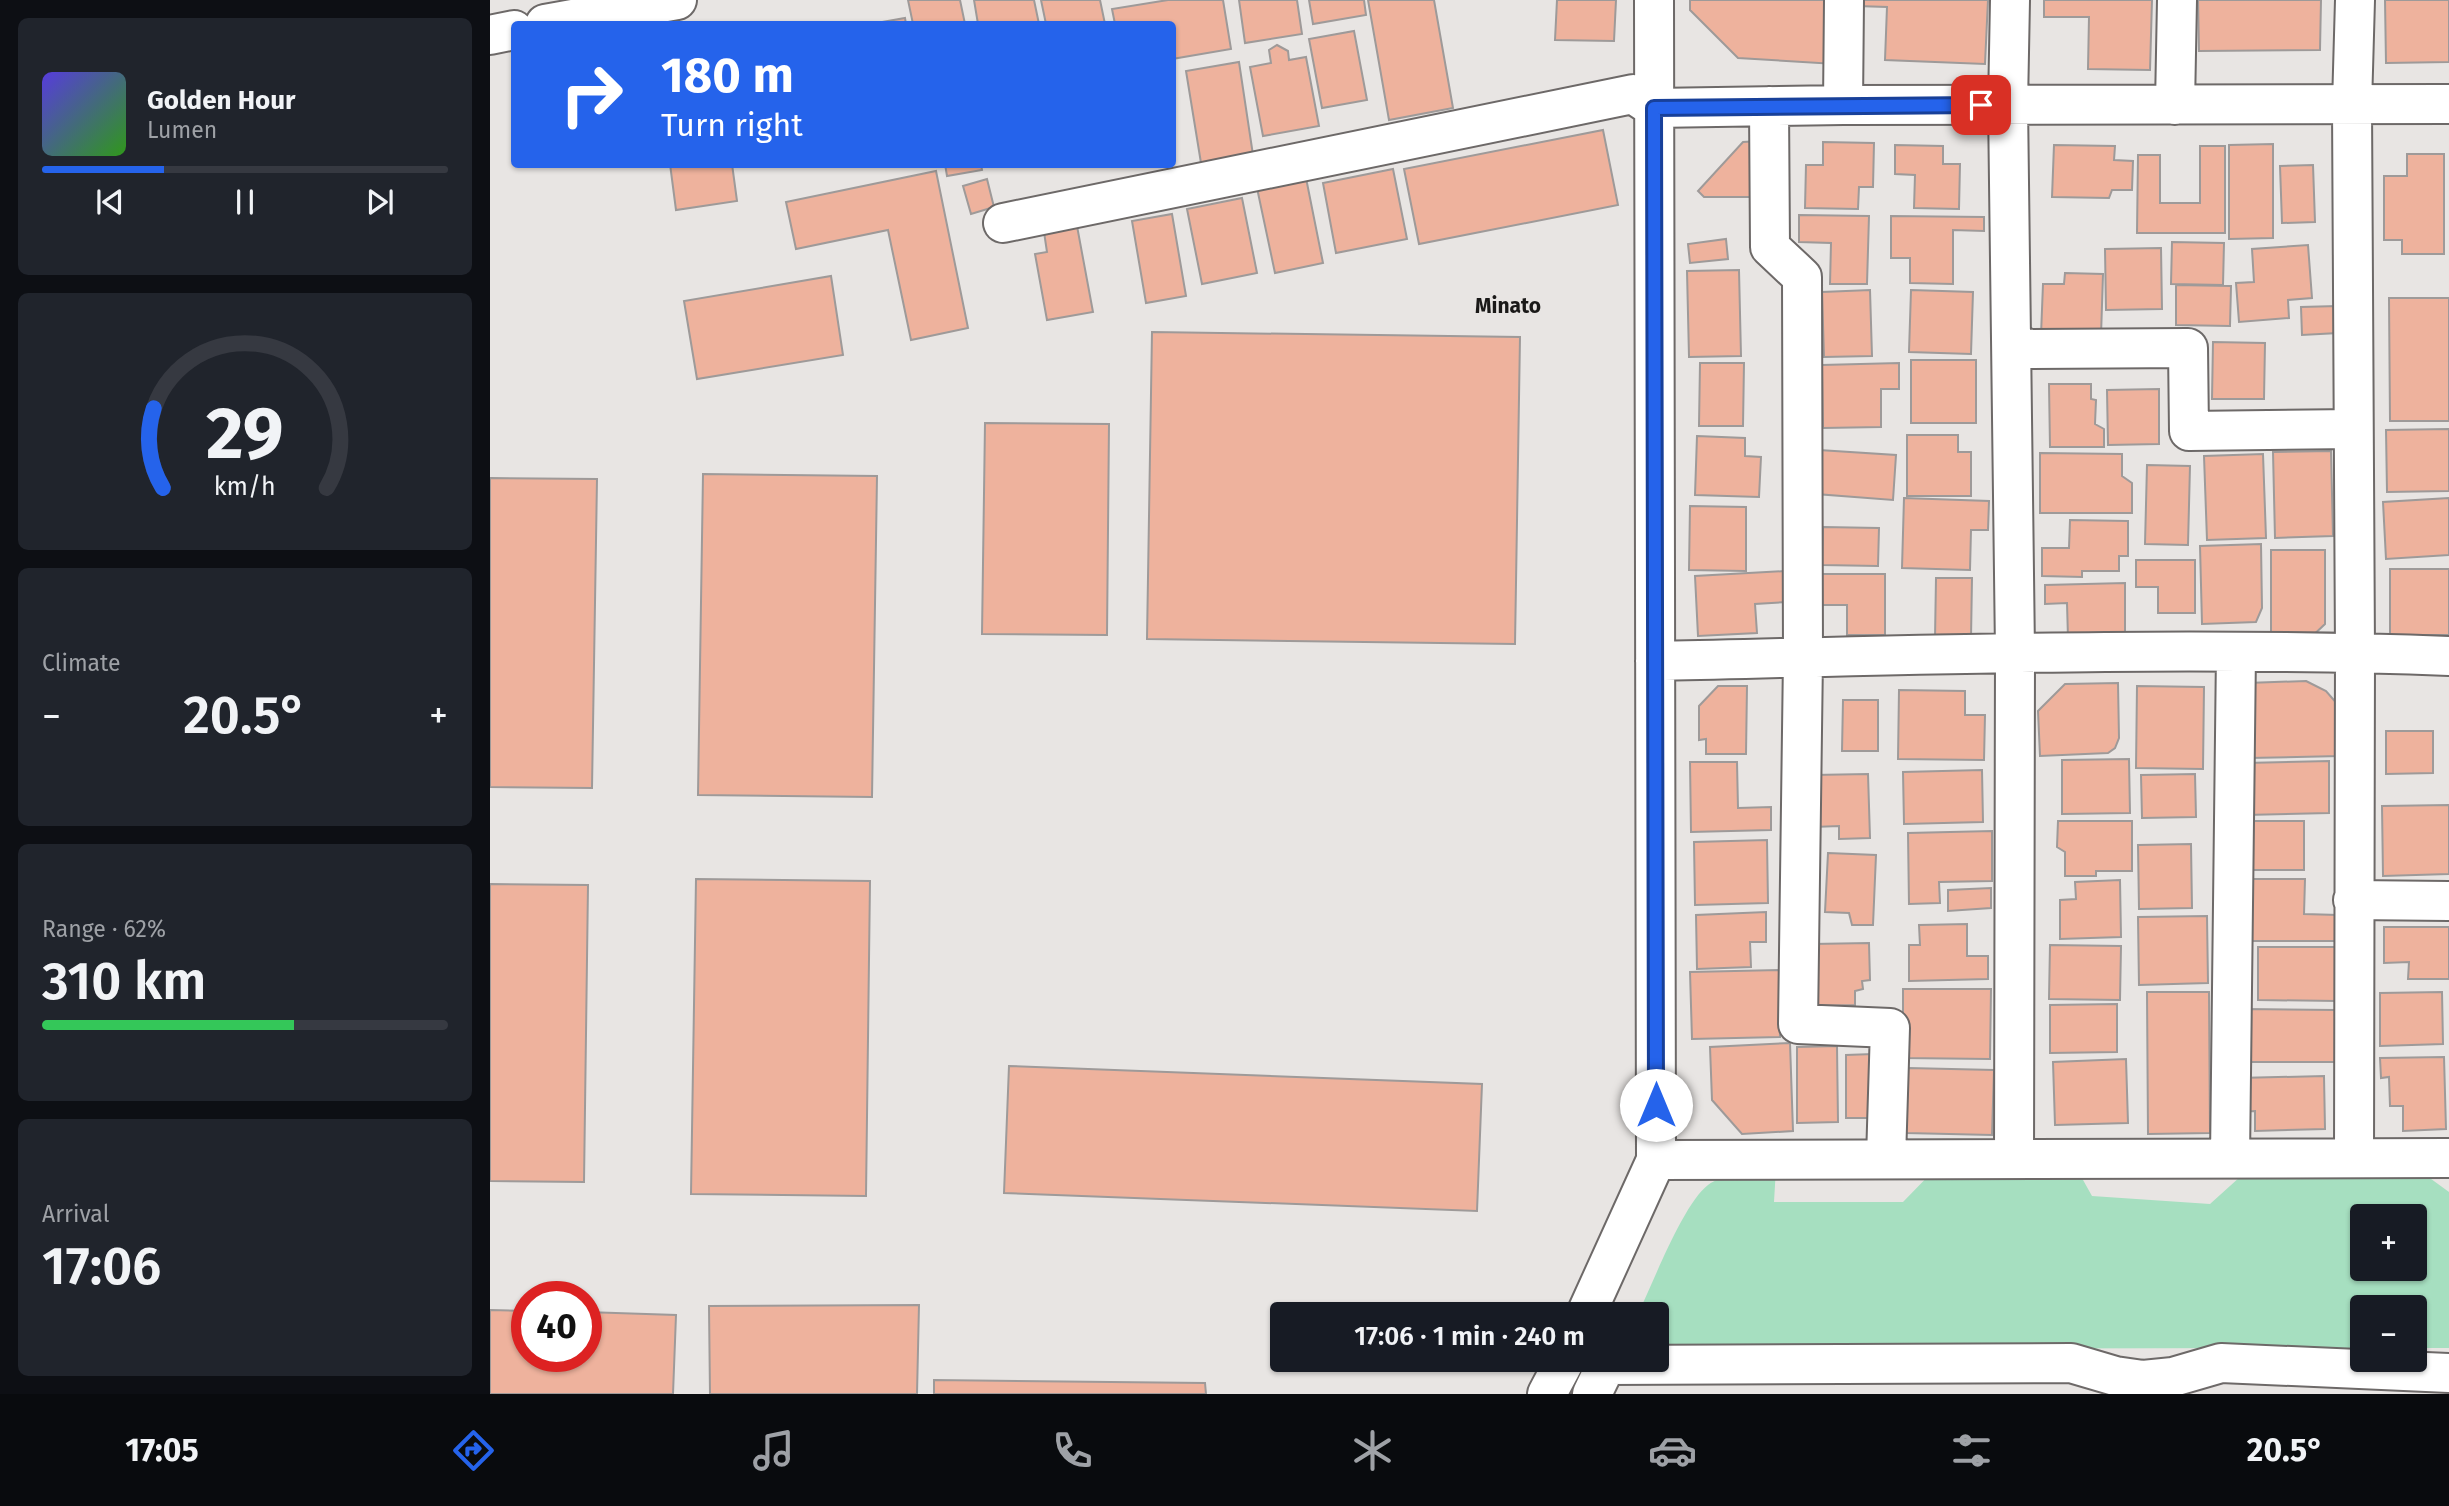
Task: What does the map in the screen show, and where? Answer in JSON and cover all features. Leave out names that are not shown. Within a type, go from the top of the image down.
[{"type":"street","points":[[562,21],[677,0]]},
{"type":"street","points":[[1591,1302],[1656,1160],[1654,0]]},
{"type":"street","points":[[1843,105],[1844,0]]},
{"type":"street","points":[[2010,0],[2008,104],[2015,652],[2014,1159]]},
{"type":"street","points":[[2175,105],[2177,0]]},
{"type":"street","points":[[2354,1158],[2356,652],[2352,105],[2355,0]]},
{"type":"street","points":[[490,35],[511,31]]},
{"type":"street","points":[[1003,223],[1633,94],[1654,108],[2008,104],[2449,104]]},
{"type":"street","points":[[1769,106],[1770,247],[1802,277],[1803,658],[1798,1024],[1890,1028],[1886,1160]]},
{"type":"street","points":[[2012,349],[2188,348],[2189,431],[2353,429]]},
{"type":"street","points":[[1655,662],[2015,652],[2356,652],[2449,656]]},
{"type":"street","points":[[2230,1158],[2236,652]]},
{"type":"street","points":[[2353,900],[2449,901]]},
{"type":"street","points":[[1656,1160],[2449,1158]]},
{"type":"street","points":[[1592,1394],[1606,1365],[2071,1363],[2115,1376],[2143,1380],[2173,1377],[2221,1363],[2449,1373]]},
{"type":"street","points":[[1547,1394],[1559,1372]]},
{"type":"green space","points":[[1938,1166],[2078,1171],[2092,1196],[2210,1204],[2251,1167],[2427,1176],[2449,1192],[2449,1348],[2427,1348],[2427,1295],[2350,1295],[2350,1348],[1669,1349],[1669,1302],[1643,1302],[1669,1245],[1698,1195],[1708,1185],[1722,1178],[1776,1168],[1774,1202],[1903,1202]]},
{"type":"building","points":[[908,0],[960,0],[964,21],[912,21]]},
{"type":"building","points":[[974,0],[1034,0],[1038,21],[978,21]]},
{"type":"building","points":[[1041,0],[1100,0],[1104,21],[1045,21]]},
{"type":"building","points":[[1168,0],[1223,0],[1231,49],[1176,58],[1176,21],[1114,21],[1112,9]]},
{"type":"building","points":[[1239,0],[1297,0],[1302,34],[1245,43]]},
{"type":"building","points":[[1309,0],[1364,0],[1366,15],[1313,24]]},
{"type":"building","points":[[1368,0],[1434,0],[1453,108],[1389,120]]},
{"type":"building","points":[[1557,0],[1616,0],[1614,41],[1555,40]]},
{"type":"building","points":[[1690,0],[1839,0],[1835,64],[1738,58],[1690,10]]},
{"type":"building","points":[[1857,0],[1988,0],[1985,64],[1885,60],[1887,7],[1857,6]]},
{"type":"building","points":[[2044,0],[2152,0],[2150,70],[2088,69],[2089,17],[2044,17]]},
{"type":"building","points":[[2198,0],[2321,0],[2320,50],[2199,51]]},
{"type":"building","points":[[2385,0],[2449,0],[2449,62],[2386,63]]},
{"type":"building","points":[[1354,31],[1367,100],[1322,108],[1309,39]]},
{"type":"building","points":[[1277,45],[1288,51],[1289,60],[1306,57],[1319,126],[1263,136],[1250,67],[1271,63],[1269,50]]},
{"type":"building","points":[[1239,62],[1253,155],[1201,163],[1186,71]]},
{"type":"building","points":[[1603,130],[1618,205],[1419,244],[1404,169]]},
{"type":"building","points":[[1759,141],[1759,197],[1704,197],[1698,191],[1743,142]]},
{"type":"building","points":[[1823,142],[1874,143],[1873,187],[1859,187],[1858,209],[1805,208],[1806,165],[1823,165]]},
{"type":"building","points":[[2273,144],[2273,238],[2229,239],[2229,145]]},
{"type":"building","points":[[1895,145],[1943,146],[1943,164],[1960,164],[1959,209],[1914,208],[1915,175],[1895,174]]},
{"type":"building","points":[[2054,145],[2115,146],[2114,160],[2133,161],[2132,190],[2112,190],[2109,198],[2052,197]]},
{"type":"building","points":[[2200,146],[2225,146],[2225,233],[2137,233],[2138,155],[2160,155],[2160,203],[2200,203]]},
{"type":"building","points":[[2407,154],[2444,154],[2444,254],[2402,254],[2402,240],[2384,240],[2384,176],[2407,176]]},
{"type":"building","points":[[2313,165],[2315,222],[2282,223],[2280,166]]},
{"type":"building","points":[[671,168],[733,168],[737,201],[676,210]]},
{"type":"building","points":[[946,168],[982,168],[982,170],[947,176]]},
{"type":"building","points":[[1393,169],[1407,239],[1336,253],[1323,183]]},
{"type":"building","points":[[936,171],[968,328],[911,340],[888,230],[796,249],[786,202]]},
{"type":"building","points":[[1306,178],[1323,263],[1275,273],[1257,188]]},
{"type":"building","points":[[987,179],[994,207],[971,214],[963,186]]},
{"type":"building","points":[[1242,198],[1257,273],[1202,284],[1187,209]]},
{"type":"building","points":[[1172,214],[1186,296],[1146,303],[1132,221]]},
{"type":"building","points":[[1799,215],[1869,216],[1867,284],[1830,284],[1831,243],[1799,242]]},
{"type":"building","points":[[1891,216],[1984,217],[1984,231],[1953,230],[1953,284],[1910,283],[1910,258],[1891,258]]},
{"type":"building","points":[[1077,226],[1093,312],[1047,320],[1035,254],[1047,252],[1044,232]]},
{"type":"building","points":[[1726,239],[1728,259],[1690,263],[1688,244]]},
{"type":"building","points":[[2172,242],[2224,243],[2223,285],[2171,284]]},
{"type":"building","points":[[2308,245],[2312,298],[2288,300],[2289,318],[2239,322],[2236,283],[2254,282],[2252,249]]},
{"type":"building","points":[[2161,248],[2162,309],[2106,310],[2105,249]]},
{"type":"building","points":[[1739,270],[1741,356],[1689,357],[1687,271]]},
{"type":"building","points":[[2065,273],[2103,274],[2101,336],[2041,335],[2043,284],[2064,284]]},
{"type":"building","points":[[831,276],[843,355],[697,379],[684,301]]},
{"type":"building","points":[[2176,285],[2231,286],[2230,326],[2176,325]]},
{"type":"building","points":[[1870,290],[1872,356],[1824,357],[1822,292]]},
{"type":"building","points":[[1911,290],[1973,292],[1971,354],[1909,352]]},
{"type":"building","points":[[2389,298],[2449,298],[2449,421],[2390,421]]},
{"type":"building","points":[[2337,306],[2338,333],[2302,335],[2301,307]]},
{"type":"building","points":[[1152,332],[1520,337],[1515,644],[1147,639]]},
{"type":"building","points":[[2213,342],[2265,343],[2264,399],[2212,399]]},
{"type":"building","points":[[1911,360],[1976,360],[1976,423],[1911,423]]},
{"type":"building","points":[[1700,363],[1744,363],[1743,426],[1699,426]]},
{"type":"building","points":[[1899,363],[1899,389],[1881,389],[1881,427],[1823,428],[1822,365]]},
{"type":"building","points":[[2049,384],[2091,384],[2091,399],[2096,400],[2095,424],[2104,429],[2104,447],[2050,447]]},
{"type":"building","points":[[2159,389],[2159,444],[2108,445],[2107,390]]},
{"type":"building","points":[[985,423],[1109,424],[1107,635],[982,634]]},
{"type":"building","points":[[2449,429],[2449,491],[2387,492],[2386,430]]},
{"type":"building","points":[[1907,435],[1958,435],[1958,452],[1971,452],[1971,496],[1907,496]]},
{"type":"building","points":[[1697,436],[1745,438],[1745,456],[1761,457],[1759,497],[1695,495]]},
{"type":"building","points":[[1819,450],[1896,455],[1893,500],[1816,494]]},
{"type":"building","points":[[2331,451],[2333,536],[2275,538],[2273,452]]},
{"type":"building","points":[[2040,453],[2122,454],[2122,476],[2132,483],[2132,513],[2040,513]]},
{"type":"building","points":[[2263,454],[2266,538],[2207,540],[2204,456]]},
{"type":"building","points":[[2147,465],[2190,466],[2188,545],[2145,544]]},
{"type":"building","points":[[703,474],[877,476],[872,797],[698,795]]},
{"type":"building","points":[[490,478],[597,479],[592,788],[490,787]]},
{"type":"building","points":[[1904,498],[1989,501],[1988,530],[1971,530],[1970,570],[1902,568]]},
{"type":"building","points":[[2449,498],[2449,555],[2386,559],[2383,502]]},
{"type":"building","points":[[1690,506],[1746,507],[1746,571],[1689,570]]},
{"type":"building","points":[[2070,520],[2128,521],[2128,556],[2119,556],[2119,571],[2082,571],[2082,577],[2042,576],[2042,548],[2069,548]]},
{"type":"building","points":[[1823,527],[1879,528],[1878,566],[1822,565]]},
{"type":"building","points":[[2261,544],[2262,608],[2256,622],[2202,624],[2200,546]]},
{"type":"building","points":[[2271,550],[2325,550],[2325,624],[2306,642],[2271,642]]},
{"type":"building","points":[[2136,560],[2195,560],[2195,613],[2158,613],[2158,587],[2136,587]]},
{"type":"building","points":[[2390,569],[2449,569],[2449,635],[2390,635]]},
{"type":"building","points":[[1785,571],[1786,602],[1755,604],[1757,633],[1698,636],[1695,576]]},
{"type":"building","points":[[1818,574],[1885,574],[1885,635],[1847,635],[1847,605],[1817,605]]},
{"type":"building","points":[[1936,578],[1972,578],[1971,639],[1935,639]]},
{"type":"building","points":[[2125,583],[2125,637],[2068,638],[2067,603],[2045,604],[2045,585]]},
{"type":"building","points":[[2306,681],[2326,691],[2339,706],[2340,756],[2248,758],[2247,683]]},
{"type":"building","points":[[2118,683],[2119,738],[2115,748],[2108,753],[2040,756],[2038,711],[2065,684]]},
{"type":"building","points":[[1718,686],[1747,686],[1746,754],[1706,754],[1706,739],[1699,740],[1699,706]]},
{"type":"building","points":[[2137,686],[2204,687],[2203,769],[2136,768]]},
{"type":"building","points":[[1899,690],[1965,691],[1965,715],[1985,715],[1984,760],[1898,759]]},
{"type":"building","points":[[1843,700],[1878,700],[1878,751],[1842,751]]},
{"type":"building","points":[[2386,731],[2433,731],[2433,773],[2386,774]]},
{"type":"building","points":[[2129,759],[2130,813],[2062,814],[2062,760]]},
{"type":"building","points":[[2329,761],[2329,813],[2245,815],[2245,763]]},
{"type":"building","points":[[1690,762],[1737,762],[1738,808],[1771,807],[1771,830],[1691,832]]},
{"type":"building","points":[[1982,770],[1983,822],[1904,824],[1903,772]]},
{"type":"building","points":[[1868,774],[1870,838],[1839,839],[1839,826],[1814,827],[1813,775]]},
{"type":"building","points":[[2195,774],[2196,817],[2142,818],[2141,775]]},
{"type":"building","points":[[2449,805],[2449,874],[2383,876],[2382,806]]},
{"type":"building","points":[[2058,821],[2132,821],[2132,871],[2096,871],[2096,876],[2065,876],[2065,852],[2057,847]]},
{"type":"building","points":[[2250,821],[2304,821],[2304,870],[2250,870]]},
{"type":"building","points":[[1992,831],[1992,881],[1939,882],[1940,903],[1909,904],[1908,833]]},
{"type":"building","points":[[1767,840],[1768,903],[1695,905],[1694,842]]},
{"type":"building","points":[[2191,844],[2192,908],[2139,909],[2138,845]]},
{"type":"building","points":[[1828,853],[1876,855],[1873,925],[1852,925],[1849,913],[1825,912]]},
{"type":"building","points":[[696,879],[870,881],[866,1196],[691,1194]]},
{"type":"building","points":[[2246,879],[2305,879],[2304,914],[2338,915],[2337,941],[2245,941]]},
{"type":"building","points":[[2120,880],[2121,937],[2060,939],[2060,900],[2076,899],[2075,882]]},
{"type":"building","points":[[490,884],[588,885],[584,1182],[490,1181]]},
{"type":"building","points":[[1991,888],[1991,908],[1948,911],[1948,890]]},
{"type":"building","points":[[1766,912],[1766,942],[1750,942],[1751,967],[1697,969],[1696,915]]},
{"type":"building","points":[[2207,916],[2208,983],[2139,985],[2138,917]]},
{"type":"building","points":[[1967,924],[1967,956],[1988,956],[1988,979],[1909,981],[1909,945],[1920,945],[1919,925]]},
{"type":"building","points":[[2384,927],[2449,927],[2449,979],[2408,979],[2409,962],[2384,963]]},
{"type":"building","points":[[1869,943],[1870,980],[1862,981],[1863,989],[1855,991],[1855,1005],[1813,1006],[1812,944]]},
{"type":"building","points":[[2050,945],[2121,946],[2120,1000],[2049,999]]},
{"type":"building","points":[[2258,947],[2338,947],[2337,1001],[2258,1000]]},
{"type":"building","points":[[1779,970],[1780,1037],[1692,1039],[1690,972]]},
{"type":"building","points":[[1903,989],[1991,989],[1990,1059],[1903,1058]]},
{"type":"building","points":[[2147,992],[2209,992],[2210,1133],[2148,1134]]},
{"type":"building","points":[[2442,992],[2443,1044],[2380,1046],[2380,993]]},
{"type":"building","points":[[2117,1004],[2117,1052],[2050,1053],[2050,1005]]},
{"type":"building","points":[[2245,1009],[2335,1010],[2335,1062],[2245,1062]]},
{"type":"building","points":[[1790,1043],[1793,1131],[1742,1134],[1712,1100],[1710,1047]]},
{"type":"building","points":[[1837,1046],[1838,1122],[1797,1123],[1797,1047]]},
{"type":"building","points":[[1873,1054],[1873,1118],[1846,1118],[1846,1055]]},
{"type":"building","points":[[2444,1057],[2446,1129],[2403,1131],[2403,1106],[2390,1106],[2389,1077],[2381,1078],[2380,1058]]},
{"type":"building","points":[[2126,1059],[2128,1123],[2055,1125],[2053,1062]]},
{"type":"building","points":[[1009,1066],[1482,1084],[1477,1211],[1004,1193]]},
{"type":"building","points":[[1908,1068],[1994,1070],[1992,1135],[1906,1133]]},
{"type":"building","points":[[2324,1076],[2325,1129],[2255,1131],[2255,1111],[2238,1112],[2238,1078]]},
{"type":"building","points":[[919,1305],[917,1394],[710,1394],[709,1306]]},
{"type":"building","points":[[490,1310],[511,1311],[511,1372],[602,1372],[602,1313],[676,1315],[673,1394],[490,1394]]},
{"type":"building","points":[[934,1380],[1205,1383],[1206,1394],[934,1394]]},
{"type":"district","name":"Minato","points":[[1508,306]]},
{"type":"route","points":[[1656,1105],[1654,108],[1981,105]]}]
